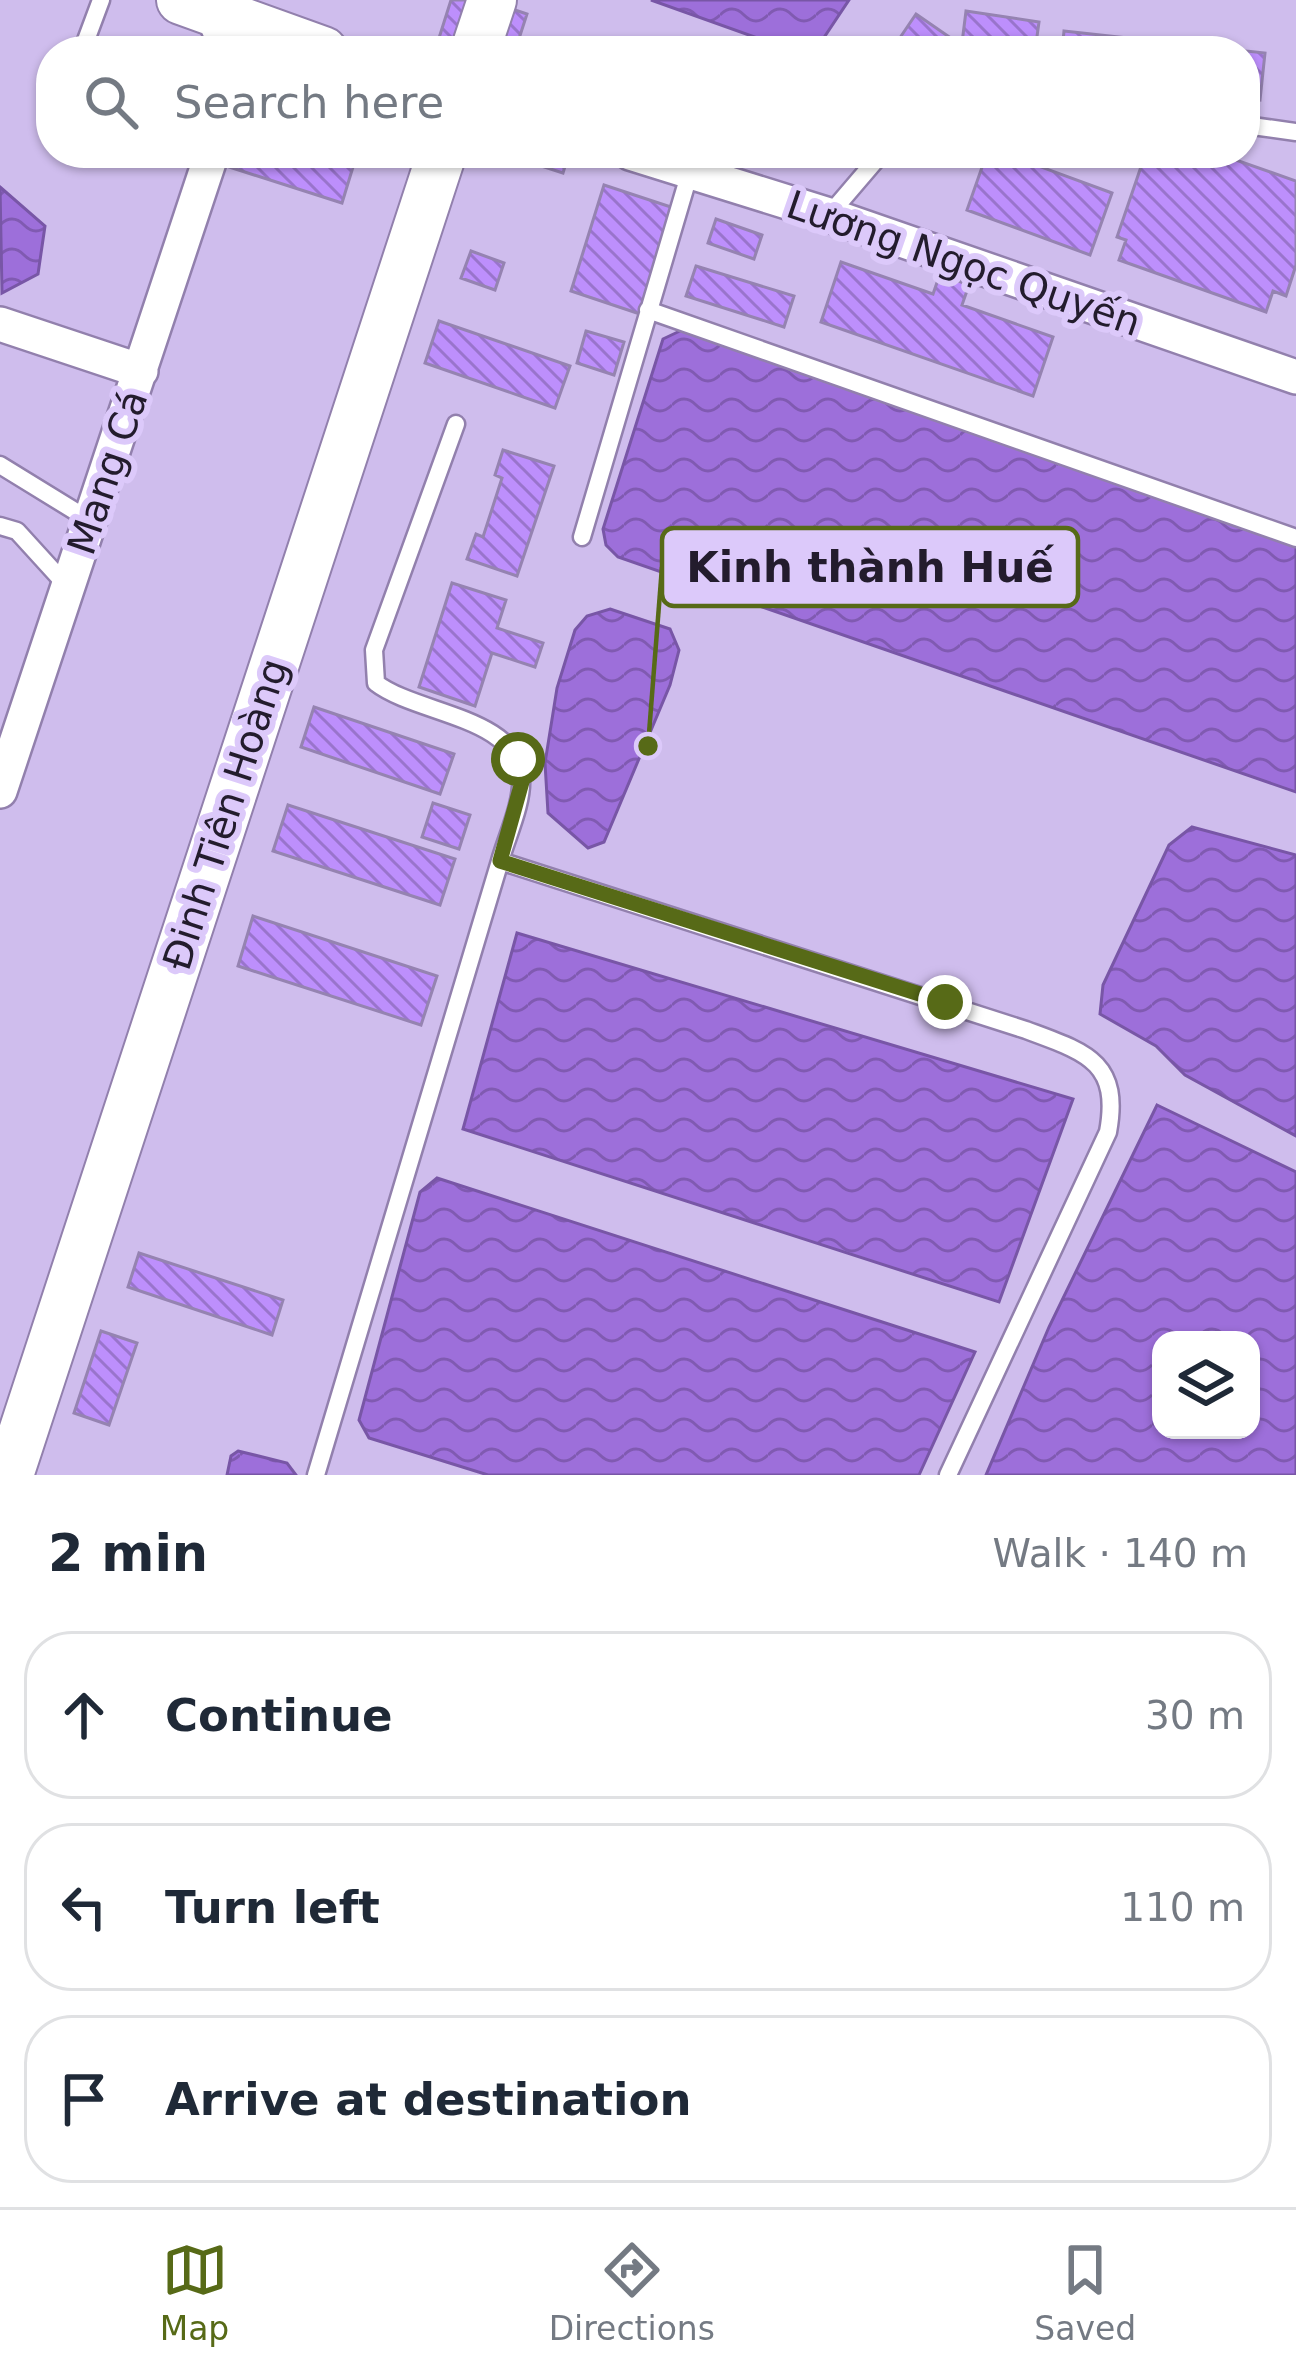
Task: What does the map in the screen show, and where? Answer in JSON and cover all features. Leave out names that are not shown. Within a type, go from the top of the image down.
[{"type":"main road","points":[[480,36],[492,0]]},
{"type":"main road","points":[[207,21],[257,36]]},
{"type":"main road","name":"Đinh Tiên Hoàng","points":[[9,1475],[437,168]]},
{"type":"street","name":"Mang Cá","points":[[4,766],[207,168]]},
{"type":"street","name":"Lương Ngọc Quyến","points":[[677,168],[830,215],[1296,377]]},
{"type":"street","points":[[0,324],[141,370]]},
{"type":"lane","points":[[88,36],[101,0]]},
{"type":"lane","points":[[1260,127],[1296,132]]},
{"type":"lane","points":[[830,215],[869,168]]},
{"type":"lane","points":[[582,536],[690,172]]},
{"type":"lane","points":[[648,310],[1296,538]]},
{"type":"lane","points":[[316,1475],[522,782],[518,759],[508,744],[488,730],[393,697],[376,683],[374,650],[456,424]]},
{"type":"lane","points":[[0,466],[91,521]]},
{"type":"lane","points":[[0,526],[17,531],[68,588]]},
{"type":"lane","points":[[500,861],[1026,1030],[1060,1042],[1102,1071],[1112,1088],[1108,1132],[948,1475]]},
{"type":"water","points":[[651,0],[849,0],[825,36],[752,36]]},
{"type":"water","points":[[0,187],[45,226],[38,274],[2,293]]},
{"type":"water","points":[[682,330],[1296,539],[1296,792],[618,557],[606,545],[603,529],[663,339]]},
{"type":"water","points":[[610,609],[670,629],[679,650],[670,685],[604,842],[588,848],[548,813],[545,763],[557,688],[575,630],[587,616]]},
{"type":"water","points":[[1192,827],[1296,855],[1296,1136],[1185,1075],[1156,1046],[1100,1014],[1103,985],[1169,845]]},
{"type":"water","points":[[517,933],[1073,1099],[999,1302],[463,1129]]},
{"type":"water","points":[[1157,1105],[1296,1172],[1296,1475],[986,1475],[1049,1327]]},
{"type":"water","points":[[437,1178],[975,1352],[919,1475],[488,1475],[369,1438],[359,1420],[420,1192]]},
{"type":"water","points":[[238,1451],[287,1463],[296,1475],[227,1475],[231,1456]]},
{"type":"building","points":[[451,0],[485,0],[527,14],[520,36],[440,36]]},
{"type":"building","points":[[966,11],[1039,22],[1037,36],[963,36]]},
{"type":"building","points":[[916,14],[948,36],[901,36]]},
{"type":"building","points":[[1064,31],[1110,36],[1064,36]]},
{"type":"building","points":[[1260,52],[1265,53],[1260,100]]},
{"type":"building","points":[[232,168],[353,168],[342,203]]},
{"type":"building","points":[[982,168],[1044,168],[1112,193],[1090,255],[967,210]]},
{"type":"building","points":[[1141,168],[1259,168],[1296,181],[1296,265],[1286,296],[1273,291],[1266,312],[1119,260],[1126,240],[1117,237]]},
{"type":"building","points":[[604,185],[677,209],[643,315],[571,291]]},
{"type":"building","points":[[716,219],[762,235],[754,259],[708,243]]},
{"type":"building","points":[[471,251],[504,263],[495,290],[461,278]]},
{"type":"building","points":[[841,262],[933,294],[940,274],[969,285],[962,305],[1053,337],[1033,396],[821,322]]},
{"type":"building","points":[[696,266],[794,296],[784,327],[686,296]]},
{"type":"building","points":[[439,321],[570,366],[555,408],[425,363]]},
{"type":"building","points":[[586,331],[624,342],[614,375],[577,363]]},
{"type":"building","points":[[503,450],[554,466],[517,576],[467,559],[476,534],[483,537],[502,478],[495,475]]},
{"type":"building","points":[[452,583],[506,600],[497,628],[543,643],[535,667],[492,653],[475,706],[419,687]]},
{"type":"building","points":[[314,707],[454,754],[440,794],[301,747]]},
{"type":"building","points":[[433,803],[470,815],[459,849],[422,837]]},
{"type":"building","points":[[288,805],[455,859],[440,905],[273,851]]},
{"type":"building","points":[[253,916],[437,976],[421,1025],[238,966]]},
{"type":"building","points":[[139,1253],[283,1300],[272,1335],[128,1287]]},
{"type":"building","points":[[101,1331],[137,1343],[109,1425],[74,1413]]},
{"type":"place","name":"Kinh thành Huế","points":[[648,746]]},
{"type":"route","points":[[518,759],[522,782],[500,861],[945,1002]]}]
